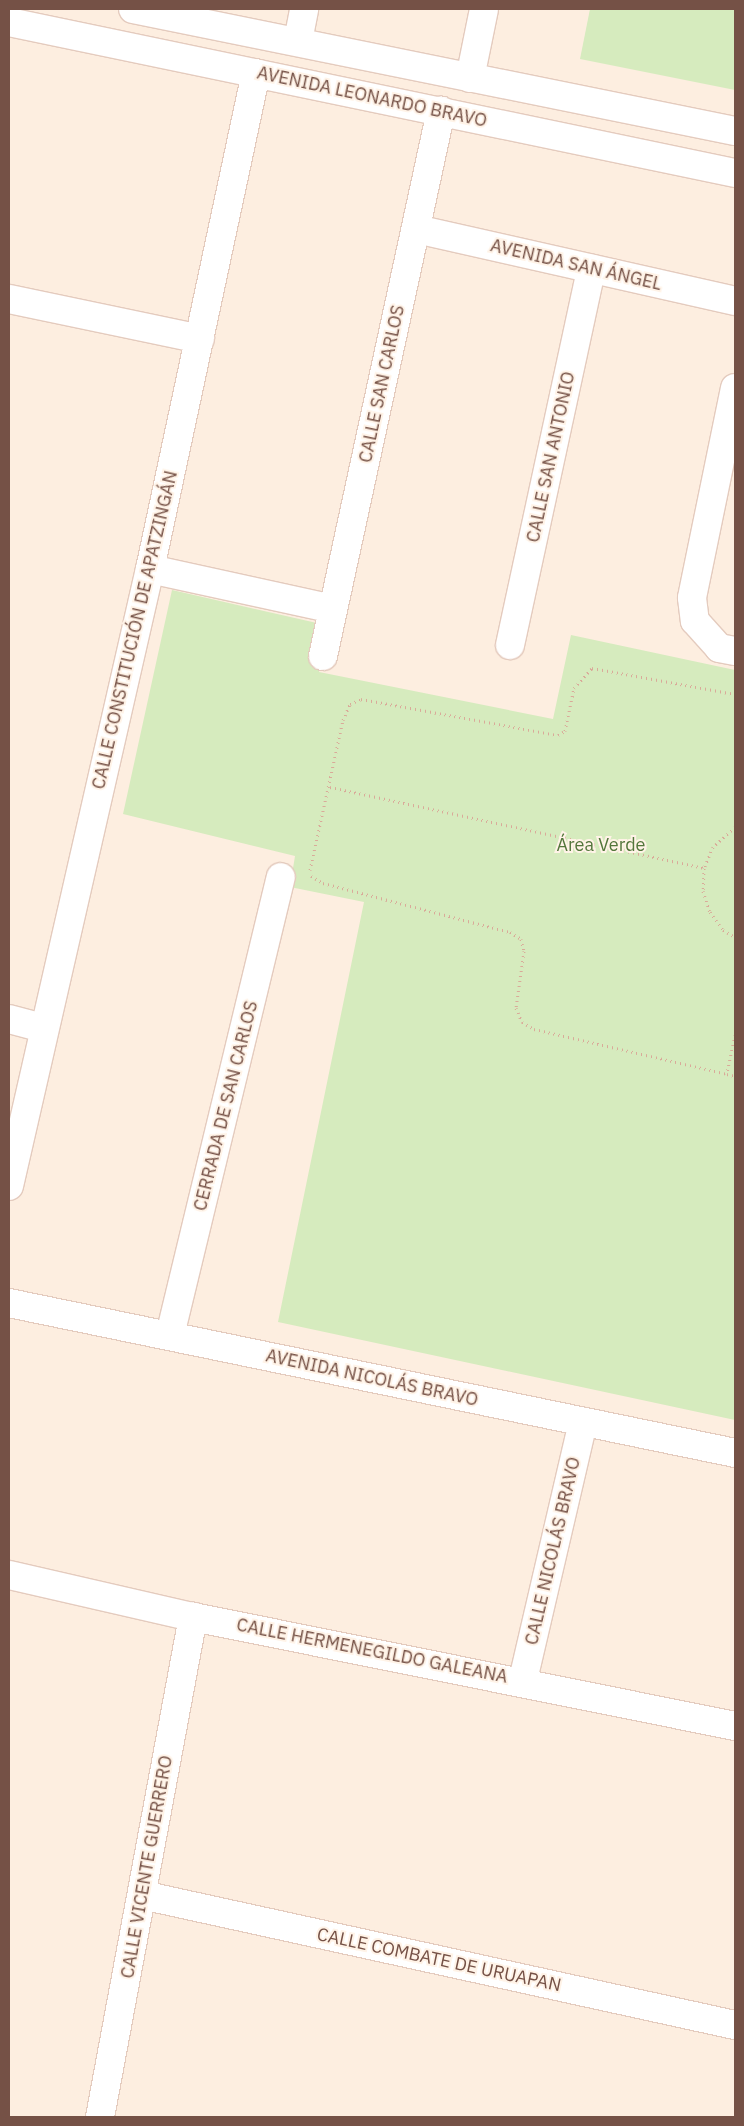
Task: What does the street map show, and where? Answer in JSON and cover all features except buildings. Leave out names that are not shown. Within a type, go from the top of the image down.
[{"type":"street","points":[[133,9],[735,131]]},
{"type":"street","points":[[298,41],[304,9]]},
{"type":"street","points":[[470,78],[484,9]]},
{"type":"street","name":"AVENIDA LEONARDO BRAVO","points":[[9,22],[735,173]]},
{"type":"street","name":"CALLE CONSTITUCIÓN DE APATZINGÁN","points":[[9,1186],[43,1028],[150,569],[256,73]]},
{"type":"street","name":"CALLE SAN CARLOS","points":[[323,656],[441,112]]},
{"type":"street","name":"AVENIDA SAN ÁNGEL","points":[[416,229],[735,301]]},
{"type":"street","name":"CALLE SAN ANTONIO","points":[[510,645],[591,269]]},
{"type":"street","points":[[9,299],[200,339]]},
{"type":"street","points":[[735,388],[692,598],[695,621],[719,648],[735,651]]},
{"type":"street","points":[[150,569],[333,609]]},
{"type":"street","name":"CERRADA DE SAN CARLOS","points":[[170,1335],[281,877]]},
{"type":"street","points":[[9,1019],[43,1028]]},
{"type":"street","name":"AVENIDA NICOLÁS BRAVO","points":[[9,1302],[735,1453]]},
{"type":"street","name":"CALLE NICOLÁS BRAVO","points":[[523,1680],[583,1422]]},
{"type":"street","name":"CALLE HERMENEGILDO GALEANA","points":[[9,1575],[193,1617],[523,1680],[735,1726]]},
{"type":"street","name":"CALLE VICENTE GUERRERO","points":[[100,2117],[193,1617]]},
{"type":"street","name":"CALLE COMBATE DE URUAPAN","points":[[142,1895],[735,2025]]},
{"type":"path","points":[[735,694],[592,668],[574,688],[565,731],[558,735],[361,699],[350,704],[344,720],[310,873],[316,881],[510,932],[521,939],[524,951],[516,1008],[522,1022],[534,1030],[735,1076]]},
{"type":"path","points":[[330,787],[704,868]]},
{"type":"path","points":[[735,827],[713,847],[704,868],[703,890],[710,912],[723,930],[735,937]]},
{"type":"path","points":[[727,1074],[735,1035]]},
{"type":"green space","points":[[590,9],[735,9],[735,90],[580,59]]},
{"type":"green space","name":"Área Verde","points":[[172,590],[330,626],[319,672],[553,719],[571,635],[735,670],[735,1420],[278,1322],[364,902],[290,887],[295,856],[123,814]]}]
